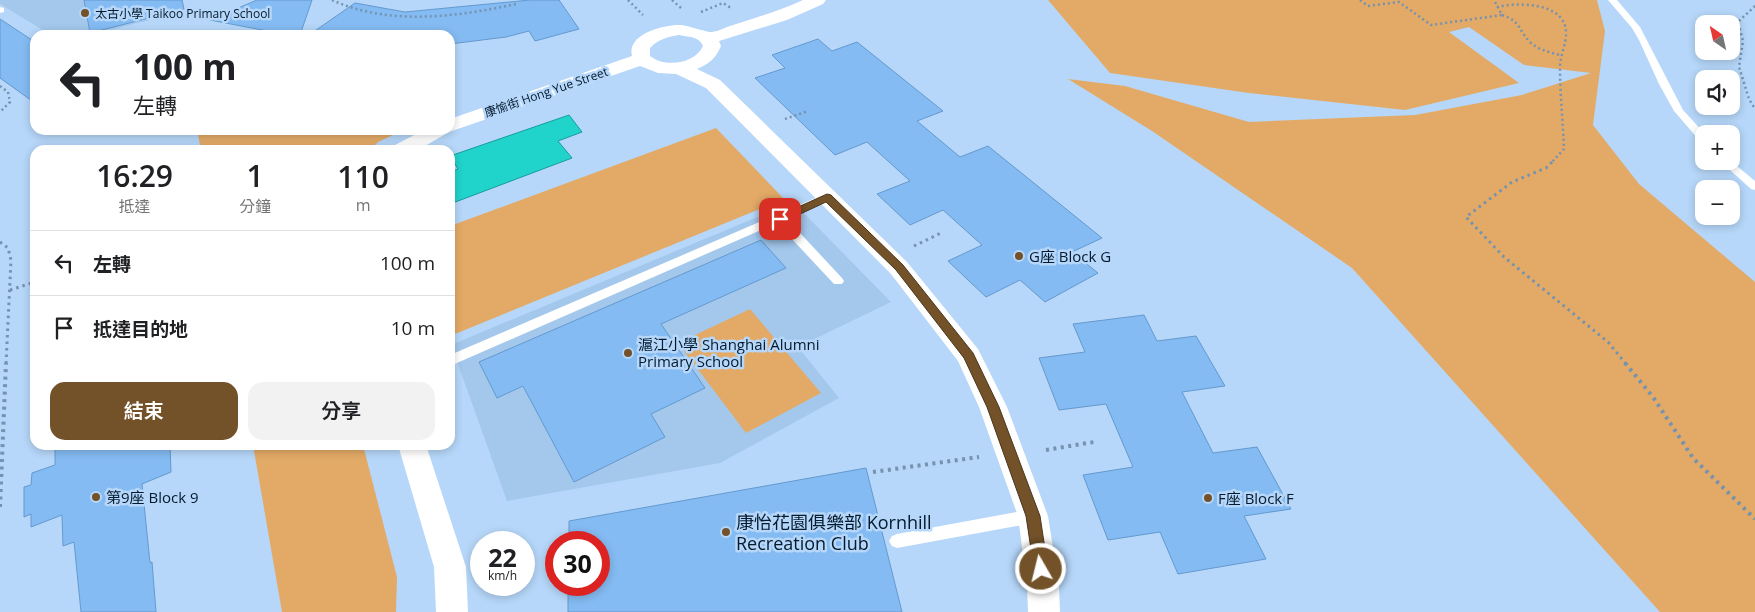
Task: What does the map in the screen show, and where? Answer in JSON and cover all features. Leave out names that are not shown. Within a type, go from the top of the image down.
[{"type":"street","points":[[713,84],[708,47],[691,31],[679,30],[661,33],[647,40],[641,46],[640,53],[642,59],[657,67],[679,68],[701,62],[708,47],[817,0]]},
{"type":"street","name":"康愉街 Hong Yue Street","points":[[455,124],[642,59]]},
{"type":"street","points":[[679,68],[713,84],[900,268],[969,356],[993,407],[1033,516],[1043,586],[1044,612]]},
{"type":"street","points":[[412,145],[430,135]]},
{"type":"street","points":[[414,450],[450,567],[452,612]]},
{"type":"lane","points":[[1612,0],[1636,27],[1644,40],[1670,97],[1679,111],[1695,129]]},
{"type":"lane","points":[[1735,170],[1755,187]]},
{"type":"lane","points":[[455,359],[827,197]]},
{"type":"lane","points":[[780,219],[838,281]]},
{"type":"lane","points":[[897,541],[1033,516]]},
{"type":"path","points":[[332,0],[380,14],[417,18],[456,15],[516,4]]},
{"type":"path","points":[[628,0],[648,20]]},
{"type":"path","points":[[1360,0],[1368,6],[1399,2],[1432,25],[1502,15],[1514,19],[1530,45],[1537,49],[1560,55]]},
{"type":"path","points":[[1494,0],[1502,15]]},
{"type":"path","points":[[1497,7],[1505,2],[1522,0],[1555,12],[1563,21],[1567,33],[1560,55],[1564,149],[1546,168],[1512,182],[1466,217],[1504,257],[1608,342],[1653,397],[1693,458],[1755,519]]},
{"type":"path","points":[[699,12],[723,3],[734,9]]},
{"type":"path","points":[[1755,6],[1738,22],[1743,41],[1740,67],[1749,99],[1755,109]]},
{"type":"path","points":[[0,86],[10,96],[10,102],[0,112]]},
{"type":"path","points":[[779,122],[808,111]]},
{"type":"path","points":[[912,247],[941,233]]},
{"type":"path","points":[[0,242],[8,248],[11,260],[0,507]]},
{"type":"path","points":[[10,290],[30,284]]},
{"type":"path","points":[[1046,450],[1094,442]]},
{"type":"path","points":[[873,472],[983,456]]},
{"type":"shaded area","name":"太古小學 Taikoo Primary School","points":[[0,0],[152,0],[157,18],[110,30],[43,30],[0,4]]},
{"type":"shaded area","points":[[1048,0],[1597,0],[1605,31],[1593,125],[1639,184],[1755,282],[1755,612],[1660,612],[1352,268],[1152,131],[1068,79],[1125,86],[1249,122],[1415,115],[1522,95],[1591,73],[1524,65],[1469,27],[1449,32],[1519,83],[1405,110],[1249,93],[1110,73]]},
{"type":"shaded area","points":[[569,115],[582,132],[558,141],[572,158],[455,202],[455,170],[458,169],[455,164],[455,154]]},
{"type":"shaded area","points":[[716,128],[784,199],[455,334],[455,224]]},
{"type":"shaded area","points":[[198,135],[393,135],[375,145],[200,145]]},
{"type":"shaded area","name":"滬江小學 Shanghai Alumni Primary School","points":[[793,202],[891,302],[798,347],[839,398],[720,463],[507,501],[455,356],[455,343]]},
{"type":"shaded area","points":[[750,309],[821,393],[746,433],[678,343]]},
{"type":"shaded area","points":[[254,450],[364,450],[397,577],[396,612],[282,612]]},
{"type":"building","points":[[84,0],[182,0],[184,9],[102,30],[89,30]]},
{"type":"building","points":[[257,0],[312,0],[302,30],[262,30],[210,20]]},
{"type":"building","points":[[530,0],[559,0],[579,29],[535,41],[529,31],[506,37],[455,43],[455,30],[316,30],[355,3],[405,12]]},
{"type":"building","points":[[0,19],[30,39],[30,99],[0,78]]},
{"type":"building","points":[[818,39],[832,51],[857,42],[943,111],[917,121],[960,157],[988,146],[1102,238],[1072,252],[1098,273],[1045,302],[1020,280],[986,297],[948,261],[982,245],[943,210],[910,225],[877,194],[910,181],[867,142],[835,155],[755,78],[785,68],[772,55]]},
{"type":"building","points":[[761,240],[786,268],[661,324],[705,388],[651,414],[665,437],[574,482],[523,386],[497,398],[479,362]]},
{"type":"building","points":[[1144,315],[1157,341],[1196,336],[1225,386],[1182,392],[1213,453],[1257,447],[1291,509],[1244,516],[1266,559],[1178,574],[1160,532],[1108,540],[1083,475],[1133,467],[1106,404],[1059,410],[1039,358],[1085,352],[1073,324]]},
{"type":"building","points":[[55,450],[170,450],[171,472],[142,484],[156,612],[81,612],[74,542],[63,546],[62,515],[31,527],[31,514],[24,517],[24,487],[31,485],[32,473],[55,465]]},
{"type":"building","name":"康怡花園俱樂部 Kornhill Recreation Club","points":[[866,468],[902,612],[568,612],[568,596],[610,596],[610,531],[569,531],[569,521]]},
{"type":"place","name":"太古小學 Taikoo Primary School","points":[[85,13]]},
{"type":"place","name":"G座 Block G","points":[[1019,256]]},
{"type":"place","name":"滬江小學 Shanghai Alumni Primary School","points":[[628,353]]},
{"type":"place","name":"第9座 Block 9","points":[[96,497]]},
{"type":"place","name":"F座 Block F","points":[[1208,498]]},
{"type":"place","name":"康怡花園俱樂部 Kornhill Recreation Club","points":[[726,532]]},
{"type":"route","points":[[780,219],[827,197],[900,268],[969,356],[993,407],[1033,516],[1041,569]]}]
